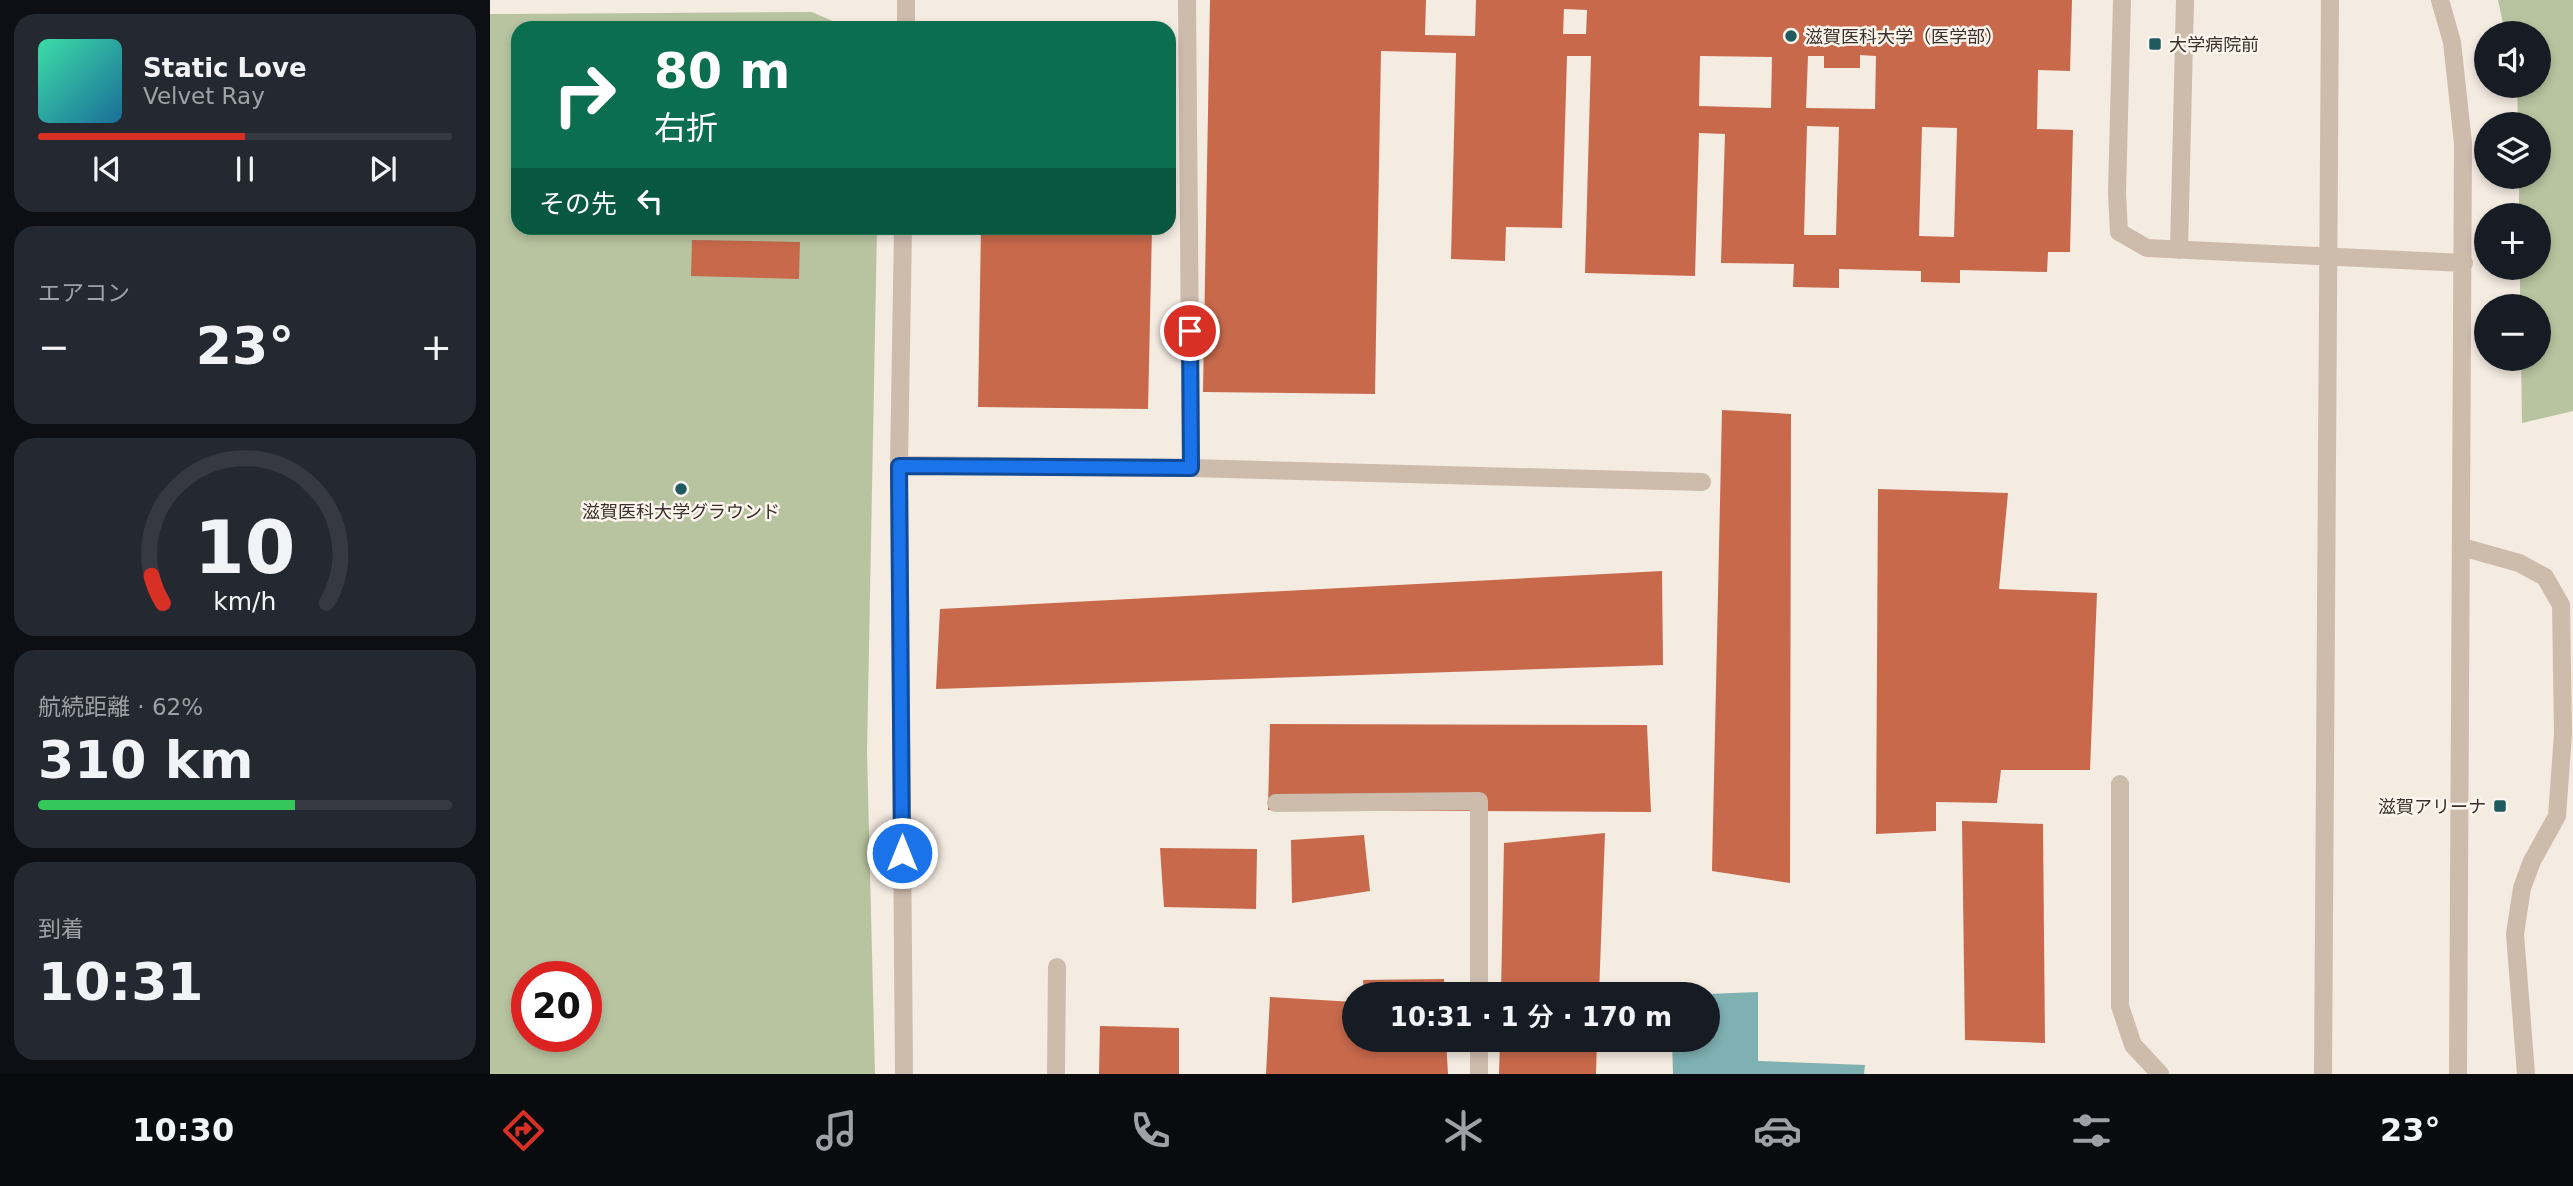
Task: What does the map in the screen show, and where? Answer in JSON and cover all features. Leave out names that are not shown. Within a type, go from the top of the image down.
[{"type":"street","points":[[906,0],[906,21]]},
{"type":"street","points":[[1187,0],[1191,468]]},
{"type":"street","points":[[2122,0],[2119,232],[2147,248],[2463,263]]},
{"type":"street","points":[[2179,250],[2185,0]]},
{"type":"street","points":[[2323,1074],[2330,0]]},
{"type":"street","points":[[2440,0],[2452,42],[2463,143],[2458,1074]]},
{"type":"street","points":[[903,235],[899,466],[904,1074]]},
{"type":"street","points":[[899,466],[1191,468],[1702,482]]},
{"type":"street","points":[[2462,547],[2519,563],[2545,577],[2561,604],[2563,734],[2557,816],[2532,861],[2522,888],[2515,934],[2526,1074]]},
{"type":"street","points":[[2120,784],[2120,1006],[2133,1045],[2160,1074]]},
{"type":"street","points":[[1276,803],[1479,801],[1479,982]]},
{"type":"street","points":[[1056,1074],[1057,967]]},
{"type":"street","points":[[1479,1052],[1479,1074]]},
{"type":"green space","points":[[2498,0],[2573,0],[2573,411],[2522,423],[2521,371],[2551,371],[2551,294],[2520,294],[2520,280],[2551,280],[2551,203],[2519,203],[2519,189],[2551,189],[2551,112],[2518,112],[2517,98],[2551,98],[2551,21],[2502,21]]},
{"type":"green space","name":"滋賀医科大学グラウンド","points":[[812,12],[832,21],[511,21],[511,235],[877,235],[867,751],[875,1074],[490,1074],[490,14]]},
{"type":"water","points":[[1758,992],[1758,1061],[1865,1065],[1864,1074],[1673,1074],[1672,1052],[1720,1052],[1720,994]]},
{"type":"building","points":[[1210,0],[1426,0],[1425,35],[1475,36],[1476,0],[2072,0],[2070,71],[2038,70],[2037,129],[2073,130],[2070,252],[2048,252],[2047,272],[1960,270],[1960,283],[1921,282],[1921,271],[1839,269],[1839,288],[1793,287],[1794,264],[1721,263],[1725,134],[1699,133],[1695,276],[1585,273],[1591,56],[1567,56],[1562,228],[1506,227],[1505,261],[1451,259],[1456,53],[1381,51],[1375,394],[1203,392]],"holes":[[[1564,9],[1587,10],[1586,34],[1563,34]],[[1860,55],[1876,56],[1875,109],[1806,108],[1808,56],[1824,56],[1824,68],[1860,68]],[[1700,56],[1772,57],[1771,108],[1699,106]],[[1807,126],[1839,127],[1836,235],[1804,235]],[[1922,127],[1957,128],[1954,237],[1919,236]]]},
{"type":"building","points":[[981,235],[1152,235],[1148,409],[978,407]]},
{"type":"building","points":[[692,240],[800,242],[799,279],[691,276]]},
{"type":"building","points":[[1722,410],[1791,414],[1790,883],[1712,871]]},
{"type":"building","points":[[1878,489],[2008,493],[1999,589],[2097,593],[2090,770],[2001,770],[1997,803],[1936,802],[1936,831],[1876,834]]},
{"type":"building","points":[[1662,571],[1663,665],[936,689],[940,609]]},
{"type":"building","points":[[1270,724],[1647,725],[1651,812],[1268,810]]},
{"type":"building","points":[[1962,821],[2043,824],[2045,1043],[1965,1040]]},
{"type":"building","points":[[1605,833],[1599,982],[1501,982],[1504,843]]},
{"type":"building","points":[[1364,835],[1370,891],[1292,903],[1291,840]]},
{"type":"building","points":[[1160,848],[1257,849],[1256,909],[1164,907]]},
{"type":"building","points":[[1444,979],[1444,982],[1363,982]]},
{"type":"building","points":[[1270,997],[1342,1001],[1342,1052],[1447,1052],[1448,1074],[1266,1074]]},
{"type":"building","points":[[1100,1026],[1179,1028],[1179,1074],[1099,1074]]},
{"type":"building","points":[[1500,1052],[1597,1052],[1596,1074],[1499,1074]]},
{"type":"place","name":"滋賀医科大学（医学部）","points":[[1791,36]]},
{"type":"place","name":"大学病院前","points":[[2155,44]]},
{"type":"place","name":"滋賀医科大学グラウンド","points":[[681,489]]},
{"type":"place","name":"滋賀アリーナ","points":[[2500,806]]},
{"type":"route","points":[[902,853],[899,466],[1191,468],[1190,331]]}]
